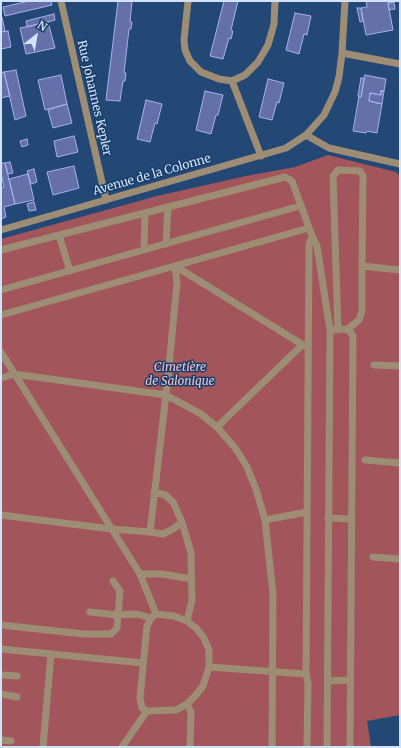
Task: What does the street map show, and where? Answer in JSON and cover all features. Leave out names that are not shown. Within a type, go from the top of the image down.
[{"type":"street","name":"Rue Johannes Kepler","points":[[61,1],[106,200]]},
{"type":"street","points":[[188,1],[184,40],[185,50],[190,61],[201,72],[218,79],[232,81],[245,75],[258,62],[268,44],[274,24],[275,1]]},
{"type":"street","name":"Avenue de la Colonne","points":[[1,230],[261,156],[286,148],[306,135],[324,115],[339,77],[346,1]]},
{"type":"street","points":[[342,53],[400,64]]},
{"type":"street","points":[[232,81],[261,156]]},
{"type":"street","points":[[306,135],[329,148],[400,164]]},
{"type":"street","points":[[330,330],[338,330],[348,330],[360,320],[362,311],[363,176],[360,171],[338,170],[333,176],[338,330]]},
{"type":"street","points":[[1,250],[285,177],[292,181],[300,206],[317,246],[330,330],[327,747]]},
{"type":"street","points":[[1,290],[300,206]]},
{"type":"street","points":[[166,244],[168,207]]},
{"type":"street","points":[[144,250],[145,213]]},
{"type":"street","points":[[1,315],[309,228]]},
{"type":"street","points":[[59,235],[70,271]]},
{"type":"street","points":[[307,747],[308,683],[306,674],[307,512],[305,347],[309,245],[312,236]]},
{"type":"street","points":[[175,266],[305,347]]},
{"type":"street","points":[[150,532],[177,283],[175,266]]},
{"type":"street","points":[[362,266],[400,270]]},
{"type":"street","points":[[348,330],[353,336],[350,747]]},
{"type":"street","points":[[217,427],[305,347]]},
{"type":"street","points":[[1,352],[140,574],[154,616]]},
{"type":"street","points":[[374,365],[400,366]]},
{"type":"street","points":[[1,378],[14,374],[166,395],[201,414],[217,427],[236,450],[247,467],[256,489],[264,520],[273,594],[272,747]]},
{"type":"street","points":[[365,460],[400,463]]},
{"type":"street","points":[[154,492],[165,495],[173,502],[182,522],[191,553],[192,600],[187,621]]},
{"type":"street","points":[[264,520],[307,512]]},
{"type":"street","points":[[1,516],[163,534],[182,522]]},
{"type":"street","points":[[328,518],[351,518]]},
{"type":"street","points":[[373,557],[400,559]]},
{"type":"street","points":[[140,574],[162,574],[192,579]]},
{"type":"street","points":[[1,625],[84,634],[111,634],[117,628],[120,591],[113,581]]},
{"type":"street","points":[[90,612],[117,615],[136,614],[174,616],[187,621],[196,628],[204,638],[209,650],[209,667],[203,686],[187,704],[176,710],[147,711],[142,708],[140,698],[147,626],[154,616]]},
{"type":"street","points":[[1,649],[143,663]]},
{"type":"street","points":[[43,747],[51,654]]},
{"type":"street","points":[[209,667],[306,674]]},
{"type":"street","points":[[1,675],[17,676]]},
{"type":"street","points":[[328,681],[350,680]]},
{"type":"street","points":[[1,694],[17,697]]},
{"type":"street","points":[[187,704],[191,712],[190,747]]},
{"type":"street","points":[[122,747],[147,711]]},
{"type":"street","points":[[1,740],[11,741]]},
{"type":"green space","name":"Cimetière de Salonique","points":[[328,155],[396,172],[400,176],[400,715],[367,721],[371,747],[1,747],[1,239],[157,196],[246,176],[295,167]]},
{"type":"building","points":[[29,1],[51,1],[52,5],[5,16],[3,7]]},
{"type":"building","points":[[118,1],[132,1],[130,22],[132,22],[131,29],[129,29],[124,73],[126,73],[125,81],[123,81],[120,101],[106,100]]},
{"type":"building","points":[[224,1],[238,1],[231,30],[233,31],[231,39],[229,38],[223,59],[210,56]]},
{"type":"building","points":[[366,1],[394,1],[388,3],[393,30],[366,35],[361,8],[367,7]]},
{"type":"building","points":[[394,2],[395,9],[389,10],[388,3]]},
{"type":"building","points":[[357,8],[361,8],[363,21],[360,22]]},
{"type":"building","points":[[295,13],[311,16],[307,35],[304,34],[299,54],[286,50]]},
{"type":"building","points":[[54,14],[55,20],[27,27],[26,21]]},
{"type":"building","points":[[1,17],[5,31],[1,32]]},
{"type":"building","points":[[48,22],[55,48],[26,54],[20,28]]},
{"type":"building","points":[[8,31],[11,47],[1,49],[1,32]]},
{"type":"building","points":[[16,70],[26,116],[15,120],[4,72]]},
{"type":"building","points":[[4,72],[10,96],[1,98],[1,73]]},
{"type":"building","points":[[61,75],[67,104],[45,110],[38,80]]},
{"type":"building","points":[[365,75],[386,79],[384,91],[381,91],[381,95],[370,93],[369,101],[382,104],[377,133],[353,131],[359,96],[361,97]]},
{"type":"building","points":[[361,78],[364,78],[361,97],[358,96]]},
{"type":"building","points":[[268,79],[284,83],[279,103],[277,102],[272,120],[259,117]]},
{"type":"building","points":[[205,91],[223,95],[211,134],[196,130]]},
{"type":"building","points":[[381,91],[384,91],[382,104],[369,101],[370,93],[381,95]]},
{"type":"building","points":[[146,100],[162,104],[157,124],[155,123],[150,142],[137,139]]},
{"type":"building","points":[[67,104],[72,123],[53,128],[48,110]]},
{"type":"building","points":[[74,136],[78,152],[57,157],[54,141]]},
{"type":"building","points":[[27,139],[28,145],[22,147],[20,141]]},
{"type":"building","points":[[10,162],[13,173],[8,174],[5,163]]},
{"type":"building","points":[[1,163],[5,163],[15,204],[4,207],[6,217],[1,219],[1,188],[4,187],[1,173]]},
{"type":"building","points":[[74,166],[79,188],[53,195],[47,172]]},
{"type":"building","points":[[34,169],[37,182],[31,184],[27,171]]},
{"type":"building","points":[[28,174],[34,200],[15,204],[9,179]]},
{"type":"building","points":[[34,202],[36,210],[29,211],[27,204]]}]
